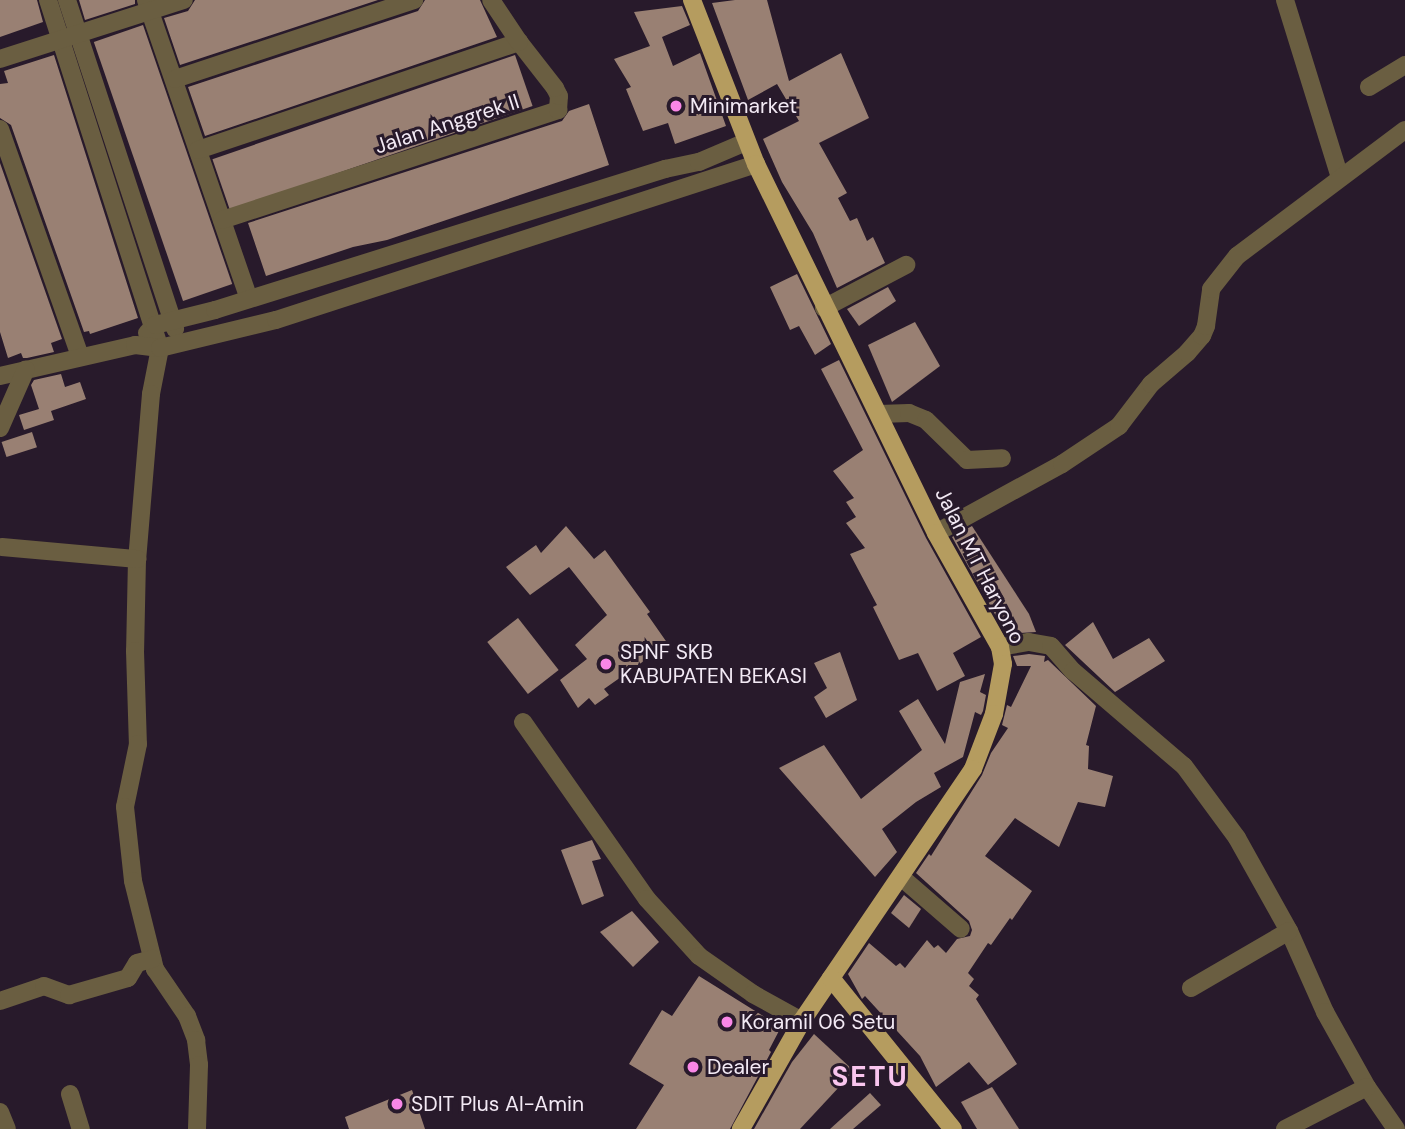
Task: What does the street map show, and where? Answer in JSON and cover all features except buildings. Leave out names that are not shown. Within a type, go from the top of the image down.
[{"type":"main road","name":"Jalan MT Haryono","points":[[692,0],[746,142],[824,308],[936,533],[1000,647],[1002,681],[995,714],[973,769],[802,1021],[741,1129]]},
{"type":"main road","points":[[831,978],[953,1129]]},
{"type":"street","points":[[48,0],[70,37]]},
{"type":"street","points":[[66,0],[70,37],[163,323],[179,343]]},
{"type":"street","points":[[0,59],[70,37],[148,6],[184,0]]},
{"type":"street","points":[[175,79],[414,0]]},
{"type":"street","name":"Jalan Anggrek II","points":[[222,219],[554,113],[560,107],[555,88],[491,0]]},
{"type":"street","points":[[1285,0],[1340,178]]},
{"type":"street","points":[[148,6],[249,299]]},
{"type":"street","points":[[198,150],[519,42]]},
{"type":"street","points":[[1370,87],[1405,65]]},
{"type":"street","points":[[0,129],[80,356]]},
{"type":"street","points":[[936,533],[1062,464],[1119,426],[1151,384],[1202,336],[1211,289],[1237,256],[1405,130]]},
{"type":"street","points":[[135,345],[163,323],[249,299],[665,169],[699,162],[746,142]]},
{"type":"street","points":[[1,373],[135,345],[160,348],[276,320],[756,164]]},
{"type":"street","points":[[824,308],[906,265]]},
{"type":"street","points":[[163,323],[151,394],[137,559],[135,651],[138,744],[125,807],[133,881],[152,958],[160,977],[187,1016],[196,1040],[199,1065],[197,1129]]},
{"type":"street","points":[[0,428],[26,369]]},
{"type":"street","points":[[879,414],[909,412],[926,420],[967,460],[1002,458]]},
{"type":"street","points":[[2,547],[137,559]]},
{"type":"street","points":[[1000,647],[1029,642],[1051,646],[1073,671],[1184,766],[1237,838],[1289,931],[1325,1012],[1367,1087],[1396,1129]]},
{"type":"street","points":[[523,722],[647,899],[699,956],[753,994],[802,1021]]},
{"type":"street","points":[[901,877],[961,929]]},
{"type":"street","points":[[1191,988],[1289,931]]},
{"type":"street","points":[[0,1001],[44,986],[62,995],[81,992],[128,978],[136,964],[152,958]]},
{"type":"street","points":[[1285,1129],[1367,1087]]},
{"type":"street","points":[[70,1094],[82,1129]]},
{"type":"street","points":[[0,1112],[7,1129]]},
{"type":"place","name":"Minimarket","points":[[676,106]]},
{"type":"place","name":"SPNF SKB KABUPATEN BEKASI","points":[[606,664]]},
{"type":"place","name":"Koramil 06 Setu","points":[[727,1022]]},
{"type":"place","name":"Dealer","points":[[693,1067]]},
{"type":"place","name":"SDIT Plus Al-Amin","points":[[397,1104]]},
{"type":"district","name":"SETU","points":[[870,1077]]}]
